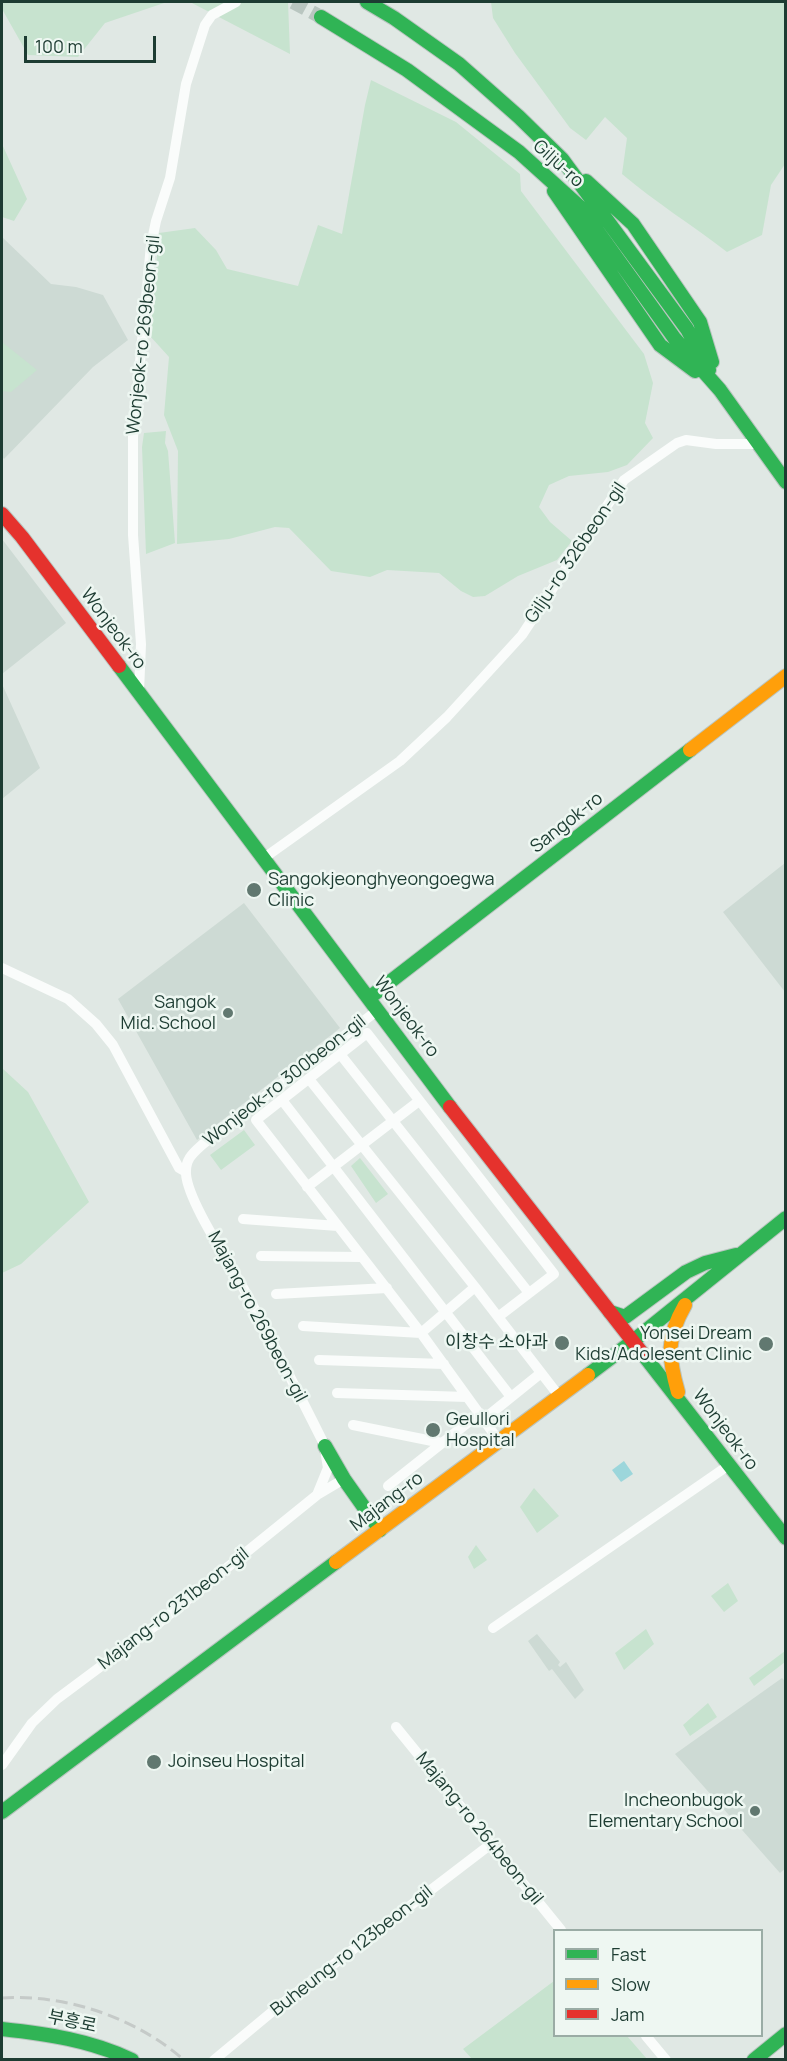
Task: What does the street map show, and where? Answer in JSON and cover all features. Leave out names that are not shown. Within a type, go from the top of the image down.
[{"type":"main road","name":"Gilju-ro","points":[[367,2],[394,18],[459,64],[633,224],[700,322],[720,390]]},
{"type":"main road","name":"Gilju-ro","points":[[321,17],[407,70],[519,152],[540,172],[660,345],[720,390]]},
{"type":"main road","points":[[720,390],[786,482]]},
{"type":"main road","name":"Wonjeok-ro","points":[[2,514],[22,537],[378,1010],[786,1538]]},
{"type":"main road","name":"Sangok-ro","points":[[369,998],[786,676]]},
{"type":"main road","name":"Majang-ro","points":[[2,1812],[633,1341],[786,1218]]},
{"type":"main road","points":[[610,1312],[625,1317],[686,1272],[705,1263],[739,1254]]},
{"type":"main road","points":[[680,1400],[670,1367],[669,1346],[673,1324],[692,1294]]},
{"type":"main road","points":[[325,1446],[344,1479],[380,1530]]},
{"type":"main road","name":"부흥로","points":[[2,2029],[56,2035],[91,2042],[132,2060]]},
{"type":"main road","points":[[754,2060],[786,2034]]},
{"type":"street","name":"Wonjeok-ro 269beon-gil","points":[[139,692],[141,644],[133,535],[133,437],[151,245],[174,160],[186,84],[205,26],[212,15],[236,2]]},
{"type":"street","name":"Gilju-ro 326beon-gil","points":[[264,858],[400,762],[447,717],[522,635],[624,480],[632,473],[671,447],[686,440],[716,444],[758,444]]},
{"type":"street","points":[[2,968],[68,999],[96,1023],[113,1045],[179,1168],[186,1172]]},
{"type":"street","name":"Wonjeok-ro 300beon-gil","points":[[186,1172],[189,1156],[203,1144],[378,1010]]},
{"type":"street","points":[[498,1317],[554,1274],[367,1033],[256,1120],[387,1288],[499,1441]]},
{"type":"street","points":[[340,1054],[529,1293]]},
{"type":"street","points":[[309,1078],[560,1396]]},
{"type":"street","points":[[282,1100],[511,1397]]},
{"type":"street","points":[[307,1186],[419,1101]]},
{"type":"street","name":"Majang-ro 269beon-gil","points":[[186,1172],[188,1188],[325,1446]]},
{"type":"street","points":[[243,1219],[338,1226]]},
{"type":"street","points":[[261,1256],[362,1257]]},
{"type":"street","points":[[303,1326],[421,1333],[475,1287]]},
{"type":"street","points":[[276,1294],[387,1288]]},
{"type":"street","points":[[319,1360],[444,1364]]},
{"type":"street","points":[[388,1486],[442,1443],[511,1397],[541,1373]]},
{"type":"street","points":[[337,1393],[467,1397]]},
{"type":"street","points":[[353,1425],[442,1443]]},
{"type":"street","name":"Majang-ro 231beon-gil","points":[[2,1765],[32,1723],[57,1699],[155,1626],[317,1495],[328,1468],[325,1446]]},
{"type":"street","points":[[493,1628],[729,1465]]},
{"type":"street","points":[[317,1495],[344,1479]]},
{"type":"street","name":"Majang-ro 264beon-gil","points":[[396,1727],[560,1929]]},
{"type":"street","name":"Buheung-ro 123beon-gil","points":[[214,2060],[279,2006],[491,1844]]},
{"type":"street","points":[[647,2037],[666,2060]]},
{"type":"shaded area","points":[[2,237],[51,284],[76,287],[103,295],[128,340],[93,367],[4,459],[2,456]]},
{"type":"shaded area","points":[[2,539],[66,623],[2,674]]},
{"type":"shaded area","points":[[2,684],[40,768],[2,799]]},
{"type":"shaded area","points":[[785,863],[785,992],[723,912]]},
{"type":"shaded area","name":"Sangok Mid. School","points":[[244,903],[340,1028],[197,1140],[118,999]]},
{"type":"shaded area","points":[[537,1634],[560,1662],[558,1665],[560,1667],[566,1662],[584,1690],[575,1699],[552,1669],[549,1671],[528,1641]]},
{"type":"shaded area","name":"Incheonbugok Elementary School","points":[[782,1678],[786,1682],[786,1868],[780,1873],[675,1754]]},
{"type":"green space","points":[[2,2],[167,2],[105,23],[78,57],[28,55],[2,9]]},
{"type":"green space","points":[[190,2],[288,2],[290,54]]},
{"type":"green space","points":[[491,2],[785,2],[785,164],[771,185],[762,235],[727,252],[622,174],[627,138],[605,117],[586,140],[570,128],[515,53],[493,18]]},
{"type":"green space","points":[[371,80],[456,122],[520,174],[521,191],[644,354],[653,383],[645,423],[653,438],[627,465],[608,472],[569,476],[549,485],[539,507],[550,522],[572,541],[557,560],[518,576],[485,596],[473,597],[461,591],[439,573],[387,570],[370,577],[331,571],[289,528],[275,527],[229,539],[177,544],[178,451],[164,415],[169,357],[150,336],[159,233],[195,228],[216,250],[227,269],[298,286],[318,225],[342,234]]},
{"type":"green space","points":[[2,144],[27,199],[14,221],[2,217]]},
{"type":"green space","points":[[2,342],[37,370],[11,392],[2,391]]},
{"type":"green space","points":[[166,431],[165,443],[168,451],[175,543],[146,554],[142,447],[144,433]]},
{"type":"green space","points":[[2,1068],[28,1092],[89,1202],[21,1264],[2,1273]]},
{"type":"green space","points":[[244,1130],[255,1145],[221,1170],[210,1155]]},
{"type":"green space","points":[[360,1158],[388,1194],[376,1203],[351,1166]]},
{"type":"green space","points":[[534,1488],[559,1516],[537,1533],[520,1507]]},
{"type":"green space","points":[[476,1545],[487,1560],[474,1569],[468,1557]]},
{"type":"green space","points":[[728,1583],[738,1601],[724,1612],[711,1596]]},
{"type":"green space","points":[[646,1629],[654,1644],[624,1670],[615,1653]]},
{"type":"green space","points":[[785,1651],[785,1662],[754,1686],[749,1678]]},
{"type":"green space","points":[[708,1703],[717,1717],[690,1736],[683,1725]]},
{"type":"green space","points":[[553,1982],[553,2037],[628,2037],[647,2059],[472,2059],[463,2049]]},
{"type":"water","points":[[624,1461],[633,1474],[621,1482],[612,1470]]},
{"type":"tunnel","points":[[293,2],[321,17]]},
{"type":"railway","points":[[2,1998],[50,2000],[98,2011],[144,2032],[184,2060]]},
{"type":"traffic: fast","points":[[367,2],[394,18],[459,64],[562,159],[687,329],[709,370]]},
{"type":"traffic: fast","points":[[321,17],[407,70],[519,152],[581,208],[675,339],[720,390],[786,482]]},
{"type":"traffic: fast","points":[[586,181],[633,224],[700,322],[712,362]]},
{"type":"traffic: fast","points":[[554,191],[660,345],[695,371]]},
{"type":"traffic: fast","points":[[119,666],[450,1107]]},
{"type":"traffic: fast","points":[[369,998],[690,750]]},
{"type":"traffic: fast","points":[[588,1375],[786,1218]]},
{"type":"traffic: fast","points":[[610,1312],[625,1317],[686,1272],[705,1263],[736,1255]]},
{"type":"traffic: fast","points":[[642,1353],[786,1538]]},
{"type":"traffic: fast","points":[[325,1446],[344,1479],[380,1530]]},
{"type":"traffic: fast","points":[[2,1812],[336,1562]]},
{"type":"traffic: fast","points":[[2,2029],[84,2043],[132,2060]]},
{"type":"traffic: fast","points":[[754,2060],[786,2034]]},
{"type":"traffic: slow","points":[[690,750],[786,676]]},
{"type":"traffic: slow","points":[[678,1392],[672,1368],[671,1348],[674,1328],[685,1305]]},
{"type":"traffic: slow","points":[[336,1562],[588,1375]]},
{"type":"traffic: jam","points":[[2,514],[22,537],[119,666]]},
{"type":"traffic: jam","points":[[450,1107],[642,1353]]},
{"type":"place","name":"Sangokjeonghyeongoegwa Clinic","points":[[254,890]]},
{"type":"place","name":"Sangok Mid. School","points":[[228,1013]]},
{"type":"place","name":"이창수 소아과","points":[[562,1343]]},
{"type":"place","name":"Yonsei Dream Kids/Adolesent Clinic","points":[[766,1344]]},
{"type":"place","name":"Geullori Hospital","points":[[433,1430]]},
{"type":"place","name":"Joinseu Hospital","points":[[154,1762]]},
{"type":"place","name":"Incheonbugok Elementary School","points":[[755,1811]]}]
